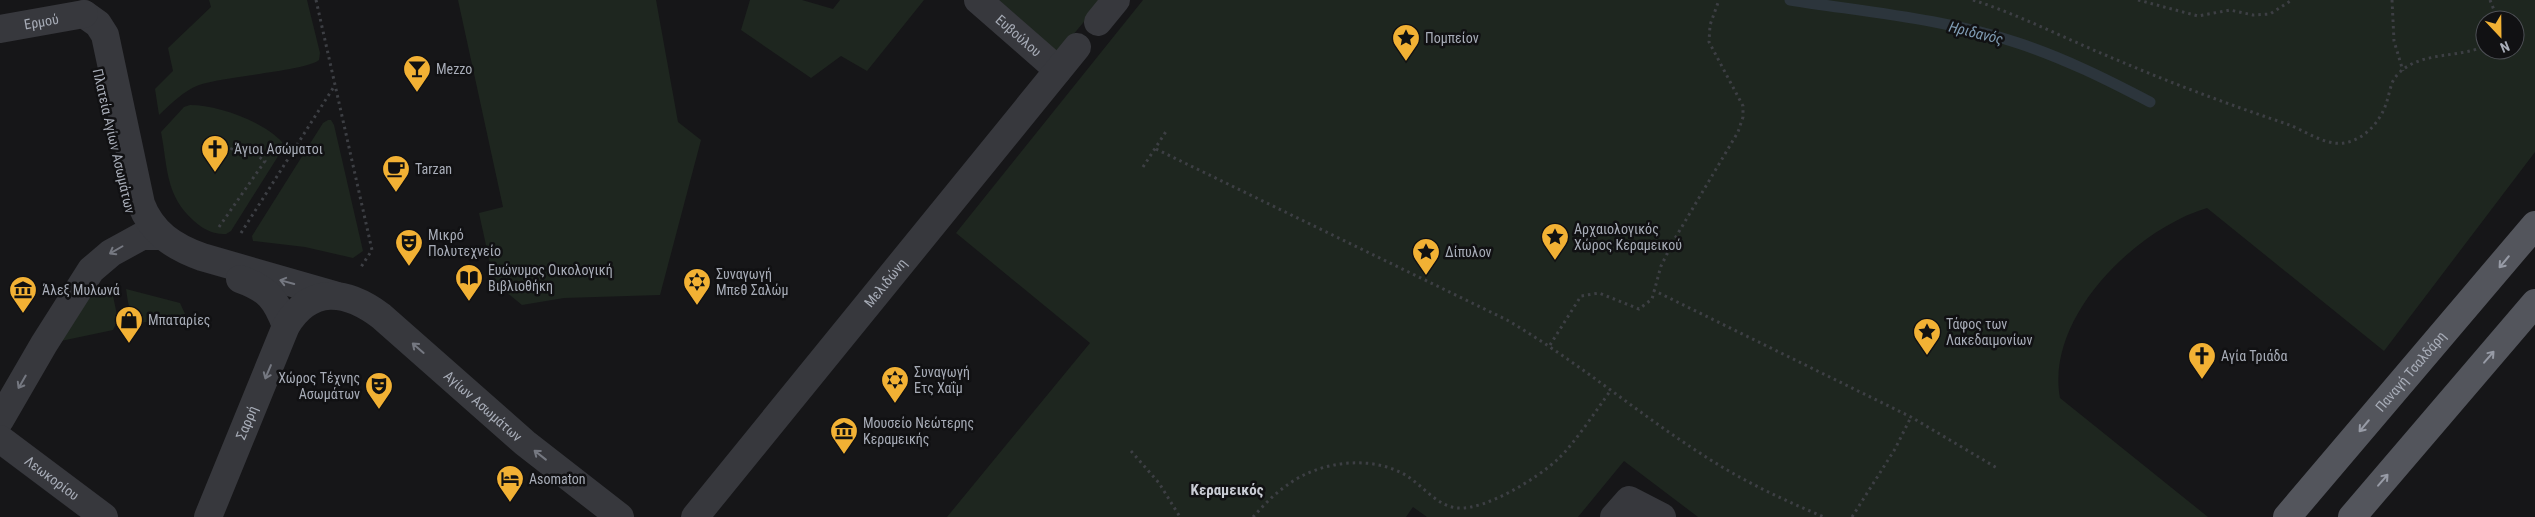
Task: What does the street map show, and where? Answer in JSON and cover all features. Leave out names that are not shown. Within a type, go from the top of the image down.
[{"type":"main road","name":"Παναγή Τσαλδάρη","points":[[2287,517],[2535,225]]},
{"type":"main road","points":[[2352,517],[2535,303]]},
{"type":"street","name":"Ευβούλου","points":[[978,0],[1058,70]]},
{"type":"street","points":[[1098,22],[1116,0]]},
{"type":"street","name":"Ερμού","points":[[0,29],[83,7]]},
{"type":"street","name":"Πλατεία Αγίων Ασωμάτων","points":[[83,7],[105,35],[141,204],[152,236],[153,248],[180,262],[257,286],[275,301],[286,326]]},
{"type":"street","name":"Μελιδώνη","points":[[695,517],[1077,47]]},
{"type":"street","points":[[0,420],[44,344],[92,270],[111,253],[152,236]]},
{"type":"street","name":"Πλατεία Αγίων Ασωμάτων","points":[[152,236],[202,257],[340,296]]},
{"type":"street","points":[[286,326],[295,311],[304,304],[340,296]]},
{"type":"street","name":"Αγίων Ασωμάτων","points":[[340,296],[369,307],[381,316],[525,443],[620,517]]},
{"type":"street","name":"Σαρρή","points":[[208,517],[286,326]]},
{"type":"street","name":"Λεωκορίου","points":[[0,439],[104,517]]},
{"type":"street","points":[[1621,509],[1662,517]]},
{"type":"path","points":[[316,0],[372,250],[360,268]]},
{"type":"path","points":[[1550,345],[1581,296],[1599,293],[1640,309],[1652,299],[1653,290],[1674,240],[1738,132],[1743,117],[1740,95],[1709,42],[1708,34],[1720,0]]},
{"type":"path","points":[[1973,0],[2187,90],[2300,129],[2326,141],[2343,144],[2356,139],[2376,124],[2395,79],[2403,71],[2430,58],[2475,51]]},
{"type":"path","points":[[2138,0],[2198,16],[2230,10],[2253,15],[2270,14],[2292,0]]},
{"type":"path","points":[[2392,0],[2394,41],[2403,71]]},
{"type":"path","points":[[2490,0],[2494,10]]},
{"type":"path","points":[[2492,5],[2495,0]]},
{"type":"path","points":[[238,238],[335,85]]},
{"type":"path","points":[[1143,168],[1167,130]]},
{"type":"path","points":[[215,233],[265,160],[236,141],[231,150]]},
{"type":"path","points":[[1156,149],[1507,320],[1550,345],[1721,466],[1781,499],[1824,517]]},
{"type":"path","points":[[1653,290],[1911,417],[1997,468]]},
{"type":"path","points":[[1253,517],[1286,485],[1298,477],[1330,467],[1358,463],[1374,464],[1397,471],[1435,498],[1457,509],[1478,506],[1521,485],[1559,458],[1611,390]]},
{"type":"path","points":[[1852,517],[1895,449],[1911,417]]},
{"type":"path","points":[[1131,451],[1159,483],[1180,517]]},
{"type":"shaded area","points":[[209,0],[307,0],[320,53],[319,60],[298,67],[199,85],[182,94],[159,115],[155,89],[173,71],[168,48],[211,7]]},
{"type":"shaded area","points":[[458,0],[656,0],[678,122],[701,140],[660,295],[564,298],[522,305],[494,282],[479,213],[503,207]]},
{"type":"shaded area","points":[[750,0],[802,0],[833,9],[840,0],[924,0],[867,71],[841,56],[811,78],[741,30]]},
{"type":"shaded area","points":[[999,0],[1102,0],[1058,53]]},
{"type":"shaded area","name":"Αρχαιολογικός Χώρος Κεραμεικού","points":[[1143,0],[2535,0],[2535,152],[2384,351],[2207,208],[2180,219],[2152,235],[2125,256],[2101,280],[2081,308],[2067,337],[2059,367],[2060,398],[2208,517],[1698,517],[1624,461],[1578,517],[1427,517],[1413,507],[1406,517],[947,517],[1090,343],[956,233]]},
{"type":"shaded area","points":[[190,105],[226,111],[252,121],[274,134],[282,142],[282,150],[231,231],[226,234],[217,234],[209,231],[194,221],[178,201],[169,180],[161,132],[184,107]]},
{"type":"shaded area","points":[[331,120],[334,125],[363,251],[353,258],[305,247],[253,241],[252,236],[323,123]]},
{"type":"shaded area","points":[[96,286],[111,286],[118,320],[113,330],[56,342]]},
{"type":"shaded area","points":[[126,289],[180,303],[185,314],[141,323],[134,317],[128,304]]},
{"type":"waterway","name":"Ηριδανός","points":[[1790,0],[1934,22],[1991,35],[2069,62],[2150,102]]},
{"type":"place","name":"Πομπείον","points":[[1406,62]]},
{"type":"place","name":"Mezzo","points":[[417,93]]},
{"type":"place","name":"Άγιοι Ασώματοι","points":[[215,173]]},
{"type":"place","name":"Tarzan","points":[[396,193]]},
{"type":"place","name":"Αρχαιολογικός Χώρος Κεραμεικού","points":[[1555,261]]},
{"type":"place","name":"Μικρό Πολυτεχνείο","points":[[409,267]]},
{"type":"place","name":"Δίπυλον","points":[[1426,276]]},
{"type":"place","name":"Ευώνυμος Οικολογική Βιβλιοθήκη","points":[[469,302]]},
{"type":"place","name":"Συναγωγή Μπεθ Σαλώμ","points":[[697,306]]},
{"type":"place","name":"Άλεξ Μυλωνά","points":[[23,314]]},
{"type":"place","name":"Μπαταρίες","points":[[129,344]]},
{"type":"place","name":"Τάφος των Λακεδαιμονίων","points":[[1927,356]]},
{"type":"place","name":"Αγία Τριάδα","points":[[2202,380]]},
{"type":"place","name":"Συναγωγή Ετς Χαΐμ","points":[[895,404]]},
{"type":"place","name":"Χώρος Τέχνης Ασωμάτων","points":[[379,410]]},
{"type":"place","name":"Μουσείο Νεώτερης Κεραμεικής","points":[[844,455]]},
{"type":"place","name":"Asomaton","points":[[510,503]]},
{"type":"district","name":"Κεραμεικός","points":[[1227,490]]}]
